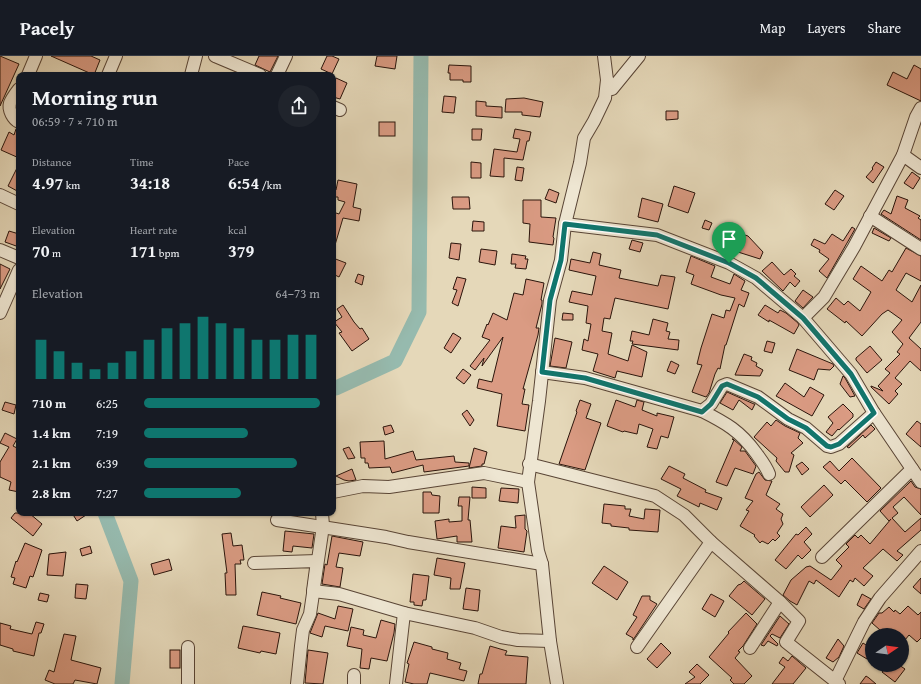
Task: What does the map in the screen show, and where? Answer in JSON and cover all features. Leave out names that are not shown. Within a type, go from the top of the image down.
[{"type":"street","points":[[29,72],[36,56]]},
{"type":"street","points":[[109,72],[116,56]]},
{"type":"street","points":[[192,72],[196,56]]},
{"type":"street","points":[[215,56],[253,72]]},
{"type":"street","points":[[278,72],[286,56]]},
{"type":"street","points":[[557,684],[550,641],[542,564],[538,551],[528,482],[529,464],[539,401],[550,300],[561,260],[565,224],[580,163],[584,138],[605,98],[607,80],[604,56]]},
{"type":"street","points":[[607,80],[612,89],[638,56]]},
{"type":"street","points":[[16,94],[10,103],[10,111],[14,120],[16,121]]},
{"type":"street","points":[[803,318],[824,297],[854,247],[903,156],[916,117],[921,108]]},
{"type":"street","points":[[903,156],[921,168]]},
{"type":"street","points":[[0,195],[16,203]]},
{"type":"street","points":[[870,216],[921,249]]},
{"type":"street","points":[[565,224],[657,235],[729,263],[756,278],[803,318],[851,374],[874,413],[921,482]]},
{"type":"street","points":[[0,250],[16,257]]},
{"type":"street","points":[[0,313],[16,277]]},
{"type":"street","points":[[542,372],[585,378],[702,412],[723,421],[746,440],[766,466],[769,474]]},
{"type":"street","points":[[702,412],[711,404],[722,386],[727,384],[758,397],[788,419],[806,428],[827,446],[831,447],[839,444],[874,413]]},
{"type":"street","points":[[529,464],[655,496],[684,515],[711,542],[780,602],[799,621],[786,642],[837,682],[864,622],[880,598],[921,550]]},
{"type":"street","points":[[822,557],[912,469]]},
{"type":"street","points":[[336,491],[363,486],[388,487],[484,473],[528,482]]},
{"type":"street","points":[[297,684],[303,630],[310,614],[318,561],[323,526],[322,516]]},
{"type":"street","points":[[277,520],[323,526],[542,564]]},
{"type":"street","points":[[637,647],[711,542]]},
{"type":"street","points":[[254,563],[318,561]]},
{"type":"street","points":[[313,591],[339,594],[358,601],[404,613],[475,628],[501,637],[518,640],[550,641]]},
{"type":"street","points":[[750,648],[780,602]]},
{"type":"street","points":[[396,684],[404,613]]},
{"type":"street","points":[[188,647],[188,684]]},
{"type":"building","points":[[0,56],[19,64],[0,106]]},
{"type":"building","points":[[51,56],[91,56],[100,60],[95,72],[87,72]]},
{"type":"building","points":[[259,56],[278,56],[270,72],[255,65]]},
{"type":"building","points":[[327,56],[332,56],[339,59],[333,72],[328,72],[321,69]]},
{"type":"building","points":[[377,56],[397,56],[395,69],[375,66]]},
{"type":"building","points":[[449,65],[471,66],[471,82],[463,82],[463,80],[450,80],[450,73],[448,73]]},
{"type":"building","points":[[914,65],[921,69],[921,101],[887,85],[893,72],[907,79]]},
{"type":"building","points":[[336,78],[347,83],[340,99],[336,98]]},
{"type":"building","points":[[444,96],[456,97],[454,113],[442,112]]},
{"type":"building","points":[[524,98],[543,102],[540,117],[522,115],[522,112],[505,112],[506,99]]},
{"type":"building","points":[[476,101],[486,102],[486,106],[502,107],[502,118],[476,116]]},
{"type":"building","points":[[666,111],[678,111],[678,119],[666,120]]},
{"type":"building","points":[[379,122],[395,122],[395,136],[379,136]]},
{"type":"building","points":[[16,129],[16,157],[1,150],[9,132],[14,135]]},
{"type":"building","points":[[472,129],[482,129],[481,140],[472,140]]},
{"type":"building","points":[[515,129],[531,132],[529,141],[527,141],[523,160],[504,158],[504,177],[490,176],[494,149],[517,152],[520,139],[513,138]]},
{"type":"building","points":[[471,162],[481,163],[481,178],[471,178]]},
{"type":"building","points":[[876,162],[884,167],[873,183],[866,177],[873,169],[872,168]]},
{"type":"building","points":[[517,167],[524,168],[522,181],[515,180]]},
{"type":"building","points":[[16,170],[16,190],[8,186]]},
{"type":"building","points":[[912,172],[920,178],[913,189],[904,183]]},
{"type":"building","points":[[338,180],[357,184],[353,207],[361,209],[359,221],[343,218],[336,242],[336,213],[339,214],[345,202],[338,200],[338,197],[336,197]]},
{"type":"building","points":[[674,186],[695,193],[688,213],[668,206]]},
{"type":"building","points":[[549,189],[559,193],[556,203],[545,199]]},
{"type":"building","points":[[835,190],[844,196],[834,210],[825,204]]},
{"type":"building","points":[[897,196],[908,200],[905,208],[920,216],[918,218],[921,220],[921,240],[881,214],[884,210],[891,214]]},
{"type":"building","points":[[452,197],[469,197],[470,209],[453,209]]},
{"type":"building","points":[[642,198],[663,204],[658,222],[638,217]]},
{"type":"building","points":[[523,200],[541,200],[541,217],[556,218],[553,245],[529,242],[530,224],[523,223]]},
{"type":"building","points":[[705,220],[712,223],[709,230],[702,228]]},
{"type":"building","points":[[473,221],[484,222],[484,231],[472,231]]},
{"type":"building","points":[[852,227],[855,229],[827,278],[819,271],[829,259],[819,252],[820,250],[811,245],[814,239],[825,244],[832,234],[843,241]]},
{"type":"building","points":[[874,228],[891,238],[889,241],[872,233]]},
{"type":"building","points":[[728,230],[748,236],[763,252],[760,259],[738,252],[737,254],[730,252],[728,255],[721,252]]},
{"type":"building","points":[[9,231],[16,233],[16,246],[5,242]]},
{"type":"building","points":[[632,240],[643,243],[640,252],[629,249]]},
{"type":"building","points":[[451,243],[461,244],[459,260],[449,258]]},
{"type":"building","points":[[906,248],[921,256],[921,281],[906,273],[896,290],[912,302],[921,285],[921,322],[909,338],[921,349],[921,371],[910,361],[895,378],[902,384],[895,391],[898,394],[889,404],[871,386],[883,391],[878,386],[890,373],[885,369],[900,354],[897,352],[903,344],[892,332],[902,320],[888,310],[882,314],[862,336],[846,321],[845,323],[827,309],[836,298],[844,305],[848,301],[860,311],[871,292],[853,279],[861,266],[882,281],[889,270],[892,272]]},
{"type":"building","points":[[481,249],[497,251],[495,265],[479,262]]},
{"type":"building","points":[[593,252],[601,254],[599,265],[621,270],[619,278],[658,286],[661,275],[675,277],[668,309],[615,298],[610,319],[604,318],[602,331],[612,333],[608,354],[628,361],[632,345],[647,352],[642,377],[617,371],[615,378],[593,371],[598,354],[582,350],[584,339],[588,341],[591,324],[586,323],[588,306],[569,302],[572,291],[592,295],[596,276],[569,270],[571,259],[590,263]]},
{"type":"building","points":[[512,254],[526,256],[525,259],[528,259],[526,269],[515,268],[516,264],[511,264]]},
{"type":"building","points":[[691,256],[715,266],[711,277],[730,284],[734,274],[745,281],[741,290],[749,293],[744,307],[739,304],[725,345],[720,369],[718,368],[715,374],[709,393],[706,397],[692,392],[702,365],[697,364],[701,348],[712,314],[724,318],[726,310],[730,311],[735,298],[721,295],[691,284],[694,275],[686,272]]},
{"type":"building","points":[[336,259],[346,263],[339,277],[336,276]]},
{"type":"building","points":[[772,262],[784,275],[791,269],[796,274],[794,276],[800,281],[795,287],[790,282],[783,291],[762,271]]},
{"type":"building","points":[[0,264],[10,269],[0,289]]},
{"type":"building","points":[[358,274],[364,276],[362,285],[355,282]]},
{"type":"building","points":[[457,277],[466,279],[458,306],[452,303],[457,290],[453,289]]},
{"type":"building","points":[[526,279],[544,283],[541,300],[542,304],[536,328],[539,328],[538,335],[523,389],[525,389],[522,404],[529,405],[525,431],[497,426],[502,394],[477,388],[479,379],[492,382],[503,337],[482,366],[484,358],[475,370],[470,366],[490,340],[482,337],[493,313],[507,320],[514,293],[523,295]]},
{"type":"building","points":[[803,290],[813,297],[803,308],[795,301]]},
{"type":"building","points":[[343,305],[354,322],[360,329],[362,328],[369,339],[352,351],[339,333],[342,332],[336,324],[336,321],[342,317],[337,309]]},
{"type":"building","points":[[765,305],[778,313],[780,310],[786,313],[798,323],[799,325],[794,334],[758,315]]},
{"type":"building","points":[[563,313],[573,314],[573,320],[562,320]]},
{"type":"building","points":[[653,319],[668,323],[666,331],[670,332],[668,339],[679,340],[678,350],[632,344],[633,341],[630,341],[632,331],[649,335]]},
{"type":"building","points":[[453,333],[461,338],[451,353],[444,348]]},
{"type":"building","points":[[555,338],[572,342],[566,368],[550,366]]},
{"type":"building","points":[[767,341],[775,343],[772,353],[764,351]]},
{"type":"building","points":[[870,346],[882,360],[867,373],[856,358]]},
{"type":"building","points":[[797,349],[833,364],[834,366],[830,370],[818,369],[814,380],[789,370]]},
{"type":"building","points":[[744,354],[752,357],[751,360],[757,363],[756,366],[763,370],[760,376],[735,375]]},
{"type":"building","points":[[671,361],[679,365],[675,374],[667,371]]},
{"type":"building","points":[[463,369],[471,375],[464,384],[456,378]]},
{"type":"building","points":[[843,376],[855,396],[850,397],[840,384]]},
{"type":"building","points":[[785,383],[804,397],[810,387],[824,395],[812,416],[776,396]]},
{"type":"building","points":[[727,392],[755,404],[752,410],[739,400],[733,410],[720,403]]},
{"type":"building","points":[[580,400],[591,404],[586,418],[601,423],[585,470],[559,464]]},
{"type":"building","points":[[616,400],[635,407],[637,400],[644,402],[642,410],[657,416],[657,413],[674,417],[668,438],[661,436],[657,449],[647,447],[653,429],[639,424],[637,434],[623,432],[607,426]]},
{"type":"building","points":[[5,402],[16,405],[14,414],[2,410]]},
{"type":"building","points":[[843,404],[853,414],[853,417],[832,436],[826,432],[833,423],[828,417]]},
{"type":"building","points":[[467,410],[474,420],[470,426],[462,414]]},
{"type":"building","points":[[776,420],[800,433],[798,438],[803,443],[791,453],[794,455],[789,472],[785,472],[776,461],[777,458],[754,437],[767,422],[771,426]]},
{"type":"building","points":[[917,421],[921,424],[921,447],[906,434]]},
{"type":"building","points":[[391,425],[394,432],[385,435],[383,427]]},
{"type":"building","points":[[871,425],[875,429],[865,438],[863,435],[849,448],[847,447]]},
{"type":"building","points":[[5,433],[16,438],[13,446],[16,448],[16,491],[9,490],[11,482],[0,477],[0,462],[9,447],[0,443]]},
{"type":"building","points":[[733,439],[742,447],[740,451],[745,451],[756,466],[753,474],[735,468],[727,486],[716,482],[734,440]]},
{"type":"building","points":[[384,441],[385,459],[413,451],[416,460],[454,456],[455,462],[469,463],[469,466],[424,472],[423,465],[392,473],[390,467],[369,468],[368,463],[365,463],[365,458],[361,458],[360,442]]},
{"type":"building","points":[[349,447],[355,458],[348,459],[343,449]]},
{"type":"building","points":[[474,448],[487,452],[484,464],[482,464],[482,466],[469,468]]},
{"type":"building","points":[[852,458],[881,488],[867,502],[845,480],[841,484],[823,467],[830,461],[839,471]]},
{"type":"building","points":[[802,462],[809,469],[802,475],[796,466]]},
{"type":"building","points":[[669,466],[685,474],[683,478],[706,490],[705,492],[722,498],[717,510],[700,503],[699,507],[677,496],[681,489],[661,479]]},
{"type":"building","points":[[352,469],[356,480],[344,480],[336,476]]},
{"type":"building","points":[[759,472],[765,480],[772,481],[766,495],[780,504],[776,509],[783,514],[781,519],[783,524],[777,533],[780,536],[775,541],[773,539],[768,544],[762,541],[760,543],[754,536],[755,535],[740,526],[749,511],[746,510],[753,501],[745,498],[756,474]]},
{"type":"building","points":[[911,481],[915,487],[921,489],[921,515],[904,497],[893,507],[898,513],[892,518],[905,532],[921,518],[921,530],[897,551],[903,555],[897,561],[883,549],[863,568],[873,576],[864,586],[855,578],[853,582],[850,580],[839,597],[816,580],[814,584],[809,581],[797,605],[783,595],[791,580],[806,567],[810,566],[831,580],[842,566],[836,560],[849,547],[846,544],[855,535],[858,538],[861,535],[870,544],[891,519],[889,521],[880,511]]},
{"type":"building","points":[[824,485],[833,495],[810,517],[801,507]]},
{"type":"building","points":[[472,487],[486,488],[486,498],[472,498]]},
{"type":"building","points":[[501,488],[519,489],[518,503],[499,501]]},
{"type":"building","points":[[423,492],[431,492],[432,495],[440,496],[439,513],[423,513]]},
{"type":"building","points":[[459,497],[470,497],[468,520],[470,520],[472,542],[457,542],[457,536],[437,539],[435,521],[449,519],[449,522],[462,521],[462,506],[458,506]]},
{"type":"building","points":[[604,504],[625,506],[625,509],[631,509],[629,516],[644,519],[645,509],[660,510],[658,532],[629,530],[629,528],[611,526],[611,524],[602,523]]},
{"type":"building","points":[[15,513],[16,516],[33,516],[42,524],[33,536],[11,518]]},
{"type":"building","points":[[525,515],[525,529],[527,531],[524,552],[498,548],[501,526],[516,528],[515,516]]},
{"type":"building","points":[[74,516],[84,516],[77,521]]},
{"type":"building","points":[[806,527],[812,534],[804,542],[811,550],[802,559],[798,555],[786,569],[775,560],[796,534],[798,535]]},
{"type":"building","points":[[285,531],[314,534],[312,548],[293,546],[292,552],[283,551]]},
{"type":"building","points":[[231,533],[233,546],[242,545],[244,560],[240,560],[241,564],[235,564],[236,595],[226,595],[225,573],[227,573],[222,534]]},
{"type":"building","points":[[332,536],[363,542],[360,556],[339,553],[336,567],[343,568],[340,587],[322,584]]},
{"type":"building","points":[[25,543],[42,550],[33,577],[30,576],[26,588],[13,584],[15,578],[11,577],[16,561],[17,562]]},
{"type":"building","points":[[90,546],[92,553],[82,556],[80,549]]},
{"type":"building","points":[[66,552],[63,576],[47,575],[49,554]]},
{"type":"building","points":[[437,558],[465,563],[460,589],[450,589],[451,578],[434,575]]},
{"type":"building","points":[[169,559],[172,570],[154,575],[151,564]]},
{"type":"building","points":[[604,566],[628,582],[617,600],[592,583]]},
{"type":"building","points":[[413,574],[429,576],[426,600],[423,600],[422,606],[414,605],[414,602],[410,602]]},
{"type":"building","points":[[921,578],[921,594],[913,587]]},
{"type":"building","points":[[744,581],[765,599],[752,615],[729,596],[738,585]]},
{"type":"building","points":[[76,584],[88,585],[86,599],[75,598]]},
{"type":"building","points":[[466,588],[480,590],[478,611],[463,609]]},
{"type":"building","points":[[262,592],[281,596],[280,598],[301,603],[296,624],[257,615]]},
{"type":"building","points":[[40,593],[49,595],[47,602],[38,600]]},
{"type":"building","points":[[711,594],[724,601],[715,617],[702,609]]},
{"type":"building","points":[[862,594],[871,599],[864,609],[857,605]]},
{"type":"building","points":[[642,596],[650,596],[650,600],[657,604],[633,640],[633,638],[626,634],[637,617],[633,615]]},
{"type":"building","points":[[338,606],[353,609],[348,631],[325,626],[322,637],[310,633],[318,613],[335,619]]},
{"type":"building","points":[[908,606],[918,615],[921,612],[921,638],[917,642],[909,635],[909,628],[878,628],[872,623],[879,613],[882,613],[889,607],[894,612],[895,610],[900,614]]},
{"type":"building","points":[[746,613],[757,624],[743,646],[738,651],[740,652],[735,658],[752,676],[744,684],[734,684],[730,680],[732,678],[709,657],[729,633],[728,632]]},
{"type":"building","points":[[780,616],[789,624],[780,638],[772,634],[770,636],[778,644],[777,646],[768,641],[764,646],[761,645]]},
{"type":"building","points":[[381,620],[395,624],[387,661],[371,658],[369,669],[360,668],[362,649],[347,646],[351,627],[364,630],[363,635],[376,638]]},
{"type":"building","points":[[36,622],[44,624],[41,633],[39,633],[34,656],[13,651],[13,649],[0,645],[0,623],[11,626],[10,629],[32,634]]},
{"type":"building","points":[[243,626],[280,633],[276,654],[261,651],[260,653],[238,648]]},
{"type":"building","points":[[64,634],[76,636],[71,660],[101,668],[97,684],[75,680],[73,684],[55,684],[45,680],[49,670],[54,672]]},
{"type":"building","points":[[838,639],[844,646],[839,657],[833,662],[826,658]]},
{"type":"building","points":[[414,642],[448,653],[447,659],[461,663],[459,669],[467,671],[464,681],[430,673],[427,684],[405,682],[409,664],[407,663]]},
{"type":"building","points":[[661,643],[671,653],[657,668],[647,659]]},
{"type":"building","points":[[863,643],[865,644],[865,658],[857,653]]},
{"type":"building","points":[[490,646],[507,651],[505,655],[528,657],[526,684],[478,684]]},
{"type":"building","points":[[170,650],[180,650],[180,668],[170,668]]},
{"type":"building","points":[[308,650],[328,653],[323,684],[305,683]]},
{"type":"building","points":[[792,656],[806,668],[793,684],[772,684],[785,667],[779,663],[783,657],[788,661]]},
{"type":"building","points":[[697,664],[709,675],[700,684],[685,684],[695,677],[689,672]]},
{"type":"building","points":[[882,672],[903,672],[895,682]]},
{"type":"building","points":[[866,676],[869,678],[876,684],[860,684]]},
{"type":"waterway","points":[[336,388],[395,361],[419,312],[421,56]]},
{"type":"waterway","points":[[106,516],[131,581],[122,684]]},
{"type":"route","points":[[565,224],[657,235],[729,263],[756,278],[803,318],[851,374],[874,413],[839,444],[831,447],[827,446],[806,428],[788,419],[758,397],[727,384],[722,386],[711,404],[702,412],[585,378],[542,372],[550,300],[561,260],[565,224]]}]
